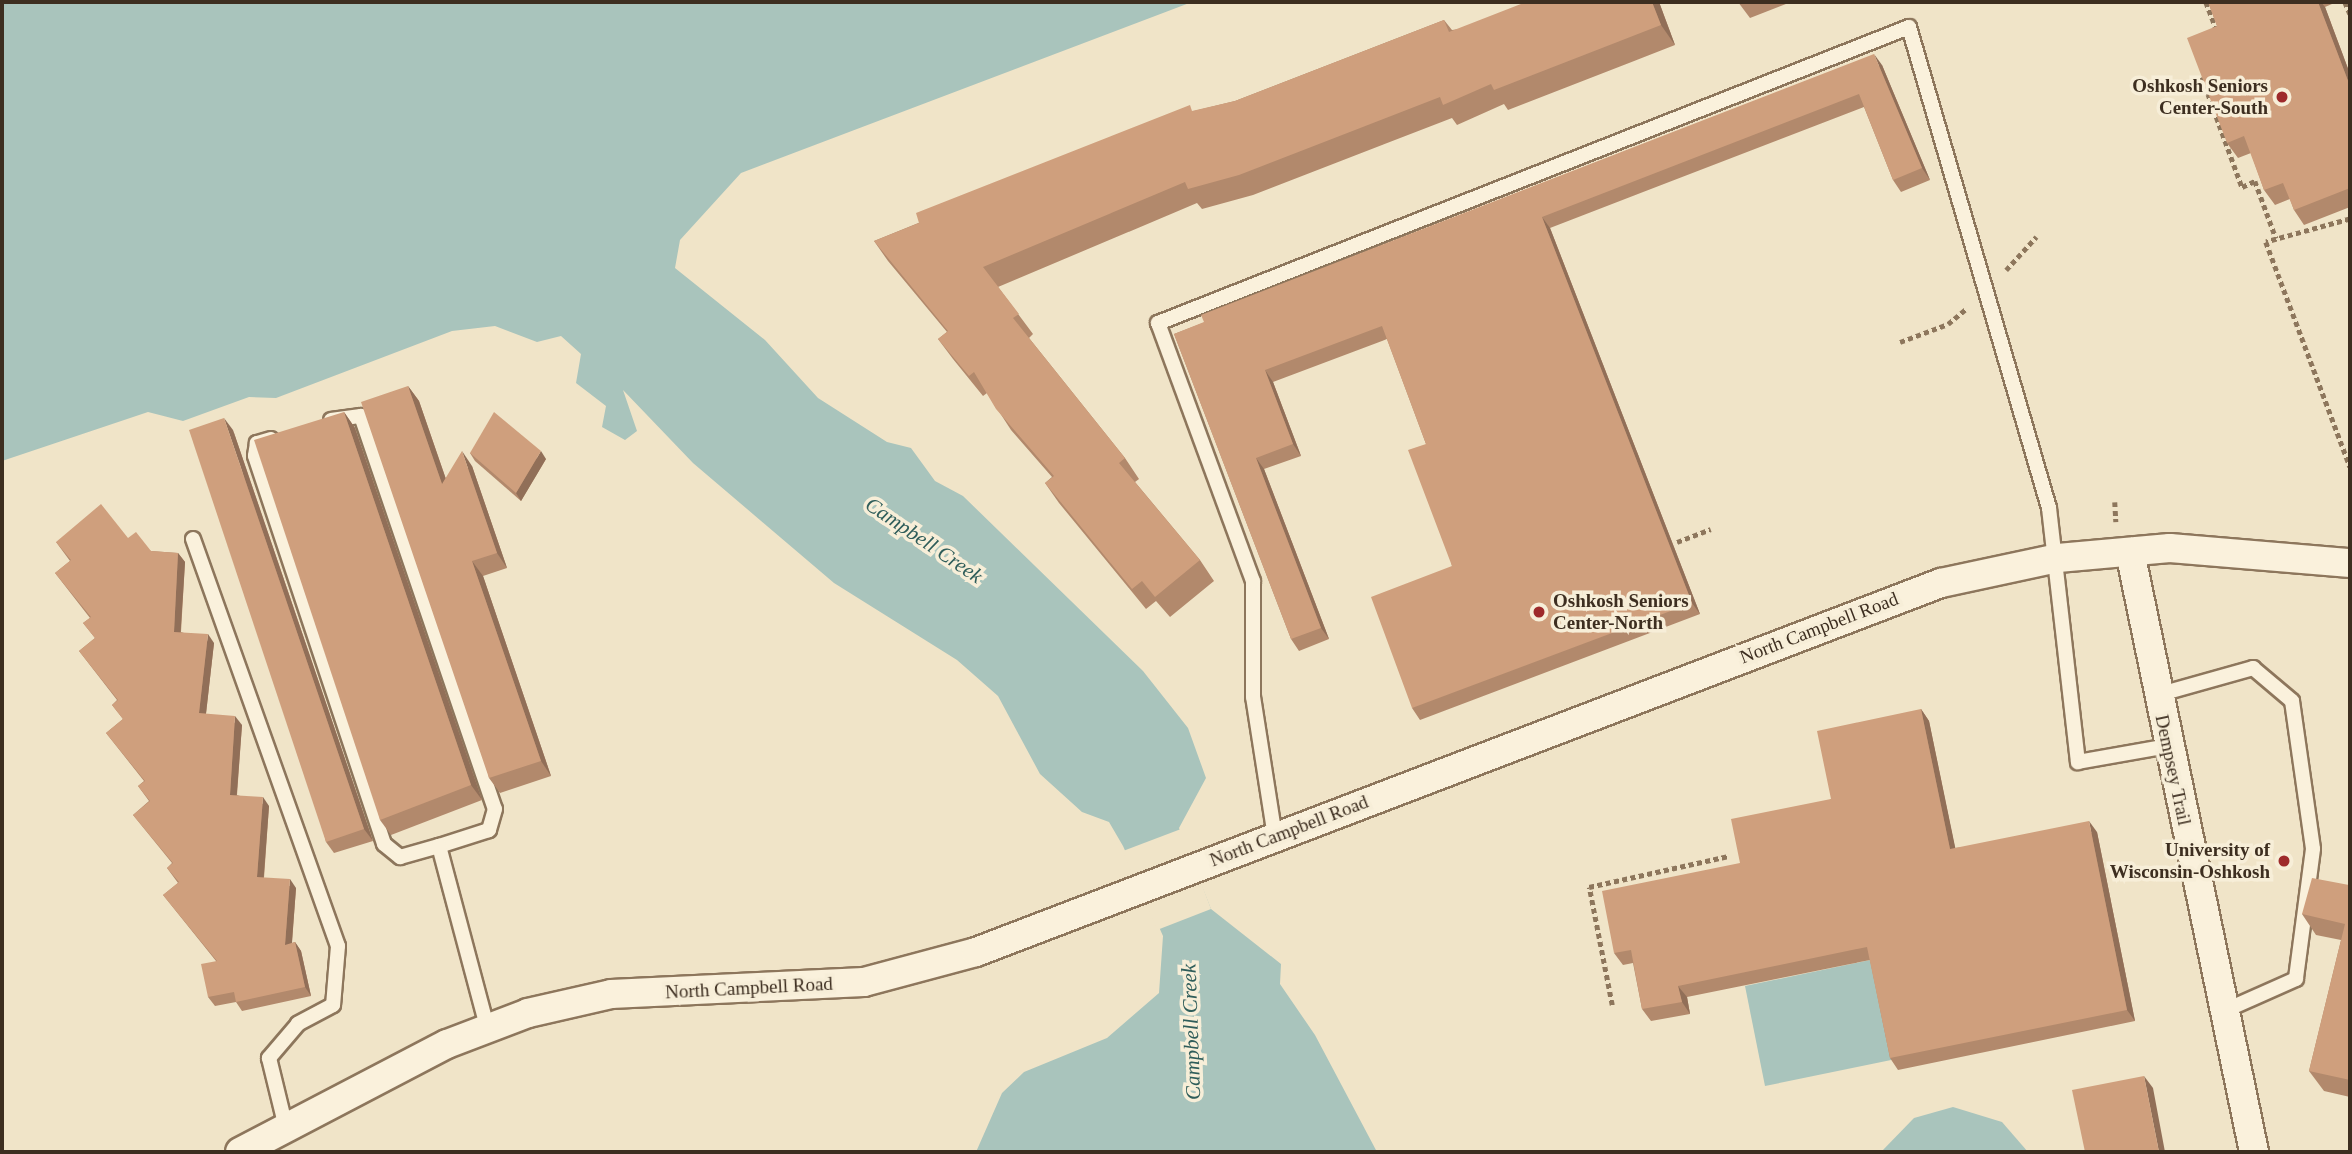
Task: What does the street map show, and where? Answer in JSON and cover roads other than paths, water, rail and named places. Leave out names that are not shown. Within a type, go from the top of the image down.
[{"type":"street","name":"North Campbell Road","points":[[240,1152],[487,1027],[611,994],[864,982],[976,952],[1889,600],[2058,558],[2130,552],[2254,550],[2350,563]]},
{"type":"street","name":"Dempsey Trail","points":[[2130,552],[2157,695],[2254,1152]]},
{"type":"lane","points":[[1275,837],[1253,697],[1253,581],[1158,323],[1909,27],[2049,508],[2058,558],[2078,762],[2168,747]]},
{"type":"lane","points":[[284,435],[257,443],[255,456],[384,844],[400,857],[489,830],[495,809],[361,416],[310,427]]},
{"type":"lane","points":[[193,540],[338,946],[333,1005],[298,1024],[269,1058],[286,1128]]},
{"type":"lane","points":[[2157,695],[2253,668],[2292,701],[2313,849],[2296,979],[2224,1011]]},
{"type":"lane","points":[[439,846],[487,1027]]},
{"type":"water","name":"Campbell Creek","points":[[2,2],[1192,2],[741,173],[680,240],[675,268],[765,340],[818,398],[887,442],[911,448],[935,481],[963,496],[1143,671],[1188,728],[1206,778],[1179,828],[1211,909],[1281,964],[1280,984],[1315,1035],[1377,1152],[976,1152],[1002,1093],[1024,1072],[1107,1038],[1159,993],[1163,936],[1123,846],[1109,822],[1082,812],[1040,774],[998,696],[957,660],[834,583],[693,463],[623,390],[637,431],[625,440],[602,427],[606,406],[576,383],[581,354],[561,336],[537,342],[495,326],[452,331],[276,398],[249,397],[183,421],[148,412],[2,461]]},
{"type":"water","points":[[1875,959],[1896,1059],[1765,1086],[1745,986]]},
{"type":"water","points":[[1953,1107],[2002,1122],[2028,1152],[1881,1152],[1914,1118]]},
{"type":"place","name":"Oshkosh Seniors Center-South","points":[[2282,97]]},
{"type":"place","name":"Oshkosh Seniors Center-North","points":[[1539,612]]},
{"type":"place","name":"University of Wisconsin-Oshkosh","points":[[2284,861]]}]
